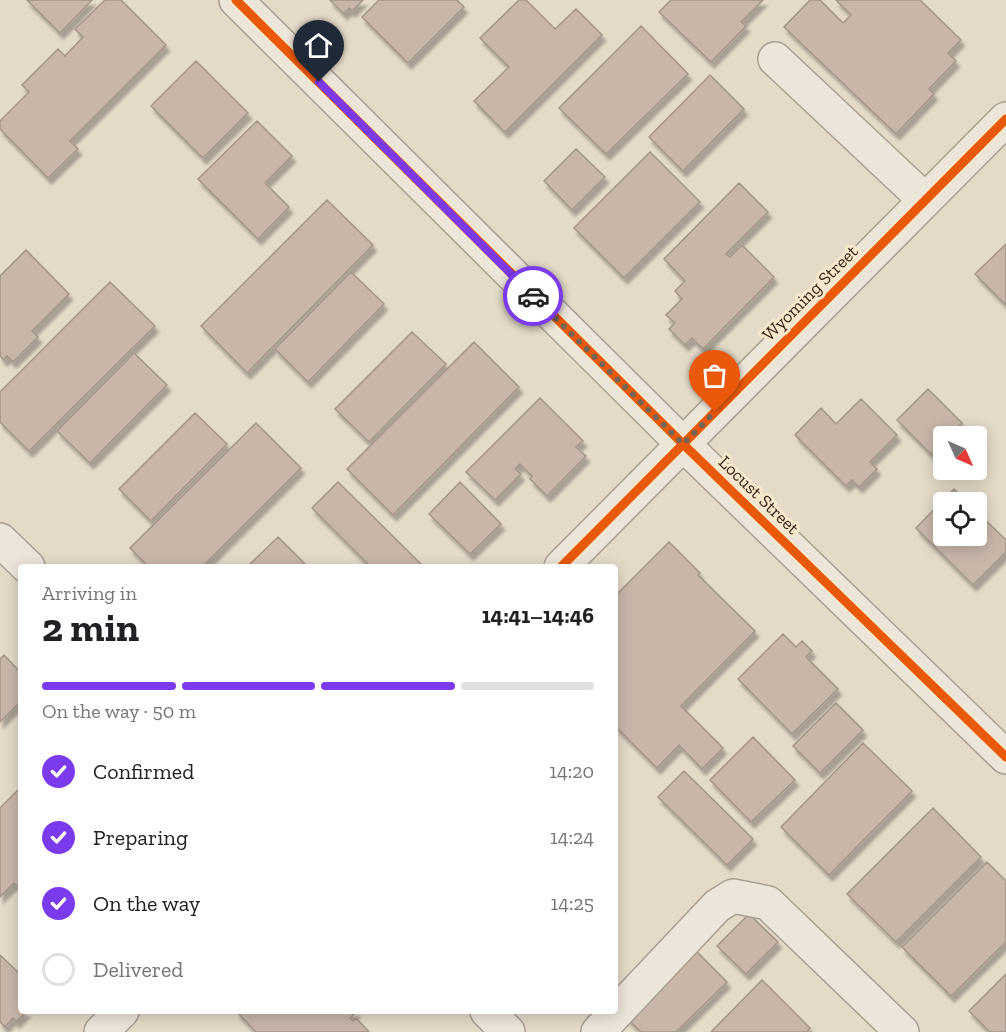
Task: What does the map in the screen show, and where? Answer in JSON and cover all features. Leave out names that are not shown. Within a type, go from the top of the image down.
[{"type":"street","name":"Locust Street","points":[[236,0],[683,444],[1006,757]]},
{"type":"street","points":[[775,59],[925,200]]},
{"type":"street","name":"Wyoming Street","points":[[564,564],[1006,119]]},
{"type":"street","points":[[0,540],[25,564]]},
{"type":"street","points":[[618,1011],[717,906],[733,896],[768,903],[902,1032]]},
{"type":"street","points":[[101,1032],[119,1014]]},
{"type":"street","points":[[490,1014],[508,1032]]},
{"type":"street","points":[[598,1032],[615,1014]]},
{"type":"building","points":[[27,0],[92,0],[60,33]]},
{"type":"building","points":[[105,0],[121,0],[166,45],[70,141],[78,149],[48,178],[0,129],[0,121],[29,92],[22,85],[58,49],[65,56],[83,37],[75,29]]},
{"type":"building","points":[[330,0],[363,0],[352,11],[349,8],[344,14]]},
{"type":"building","points":[[379,0],[457,0],[464,7],[408,63],[362,17]]},
{"type":"building","points":[[519,0],[526,0],[555,29],[576,9],[602,35],[505,132],[474,101],[509,67],[480,38]]},
{"type":"building","points":[[671,0],[763,0],[741,22],[746,26],[711,62],[659,12]]},
{"type":"building","points":[[810,0],[820,0],[843,23],[851,15],[836,0],[920,0],[961,40],[948,53],[956,61],[929,89],[934,94],[896,134],[784,27]]},
{"type":"building","points":[[641,26],[688,74],[606,154],[559,108]]},
{"type":"building","points":[[196,61],[248,113],[203,158],[151,106]]},
{"type":"building","points":[[710,75],[744,109],[683,171],[649,137]]},
{"type":"building","points":[[257,121],[292,156],[265,183],[289,207],[258,239],[198,179]]},
{"type":"building","points":[[576,149],[605,177],[572,210],[544,181]]},
{"type":"building","points":[[650,152],[700,202],[624,278],[574,228]]},
{"type":"building","points":[[739,183],[768,212],[726,254],[730,257],[742,245],[774,277],[703,349],[692,338],[685,345],[669,329],[675,323],[666,315],[682,299],[675,291],[685,281],[664,259]]},
{"type":"building","points":[[327,200],[373,245],[247,373],[201,326]]},
{"type":"building","points":[[1006,244],[1006,305],[975,274]]},
{"type":"building","points":[[26,250],[69,294],[32,331],[38,337],[13,362],[7,356],[4,360],[0,356],[0,276]]},
{"type":"building","points":[[351,272],[384,304],[308,382],[275,349]]},
{"type":"building","points":[[110,282],[155,326],[29,451],[0,422],[0,392]]},
{"type":"building","points":[[412,332],[446,364],[369,442],[335,409]]},
{"type":"building","points":[[474,342],[519,387],[393,515],[347,469]]},
{"type":"building","points":[[134,353],[167,385],[90,463],[57,431]]},
{"type":"building","points":[[928,389],[962,423],[959,426],[933,426],[933,452],[931,454],[897,420]]},
{"type":"building","points":[[540,398],[583,441],[576,447],[586,456],[547,496],[530,479],[532,476],[520,464],[515,469],[521,474],[495,500],[466,472]]},
{"type":"building","points":[[861,399],[897,435],[870,462],[877,469],[859,487],[852,480],[846,486],[795,435],[821,408],[836,424]]},
{"type":"building","points":[[195,413],[227,444],[151,521],[119,489]]},
{"type":"building","points":[[256,423],[301,468],[205,564],[146,564],[130,548]]},
{"type":"building","points":[[338,482],[421,564],[368,564],[312,508]]},
{"type":"building","points":[[460,482],[501,524],[470,554],[429,514]]},
{"type":"building","points":[[933,511],[933,545],[916,528]]},
{"type":"building","points":[[987,522],[1006,540],[1006,552],[973,585],[934,546],[987,546]]},
{"type":"building","points":[[278,537],[305,564],[250,564]]},
{"type":"building","points":[[669,542],[700,573],[698,575],[755,631],[681,706],[723,748],[702,769],[679,745],[657,768],[618,729],[618,593]]},
{"type":"building","points":[[783,634],[796,647],[802,641],[812,651],[806,657],[838,689],[792,734],[738,679]]},
{"type":"building","points":[[4,655],[18,670],[18,704],[0,722],[0,659]]},
{"type":"building","points":[[836,703],[863,730],[820,773],[793,746]]},
{"type":"building","points":[[753,737],[795,780],[751,822],[710,780]]},
{"type":"building","points":[[863,743],[912,791],[829,875],[781,827]]},
{"type":"building","points":[[684,771],[753,839],[727,865],[658,797]]},
{"type":"building","points":[[18,790],[18,887],[14,883],[0,897],[0,808]]},
{"type":"building","points":[[933,808],[981,857],[896,942],[847,894]]},
{"type":"building","points":[[987,862],[1006,881],[1006,942],[951,996],[902,947]]},
{"type":"building","points":[[749,914],[778,942],[746,974],[717,946]]},
{"type":"building","points":[[690,945],[727,982],[676,1032],[641,1032],[622,1013]]},
{"type":"building","points":[[0,955],[18,972],[18,1014],[24,1014],[16,1022],[13,1018],[5,1027],[0,1022]]},
{"type":"building","points":[[1006,974],[1006,1032],[990,1032],[969,1011]]},
{"type":"building","points":[[762,980],[810,1028],[807,1032],[711,1032]]},
{"type":"building","points":[[239,1014],[354,1014],[350,1018],[353,1021],[356,1018],[369,1032],[256,1032]]},
{"type":"cycle path","points":[[236,0],[683,444],[1006,757]]},
{"type":"cycle path","points":[[564,564],[1006,119]]},
{"type":"way so far","points":[[533,296],[683,444],[715,412]]},
{"type":"route","points":[[319,82],[533,296]]}]
